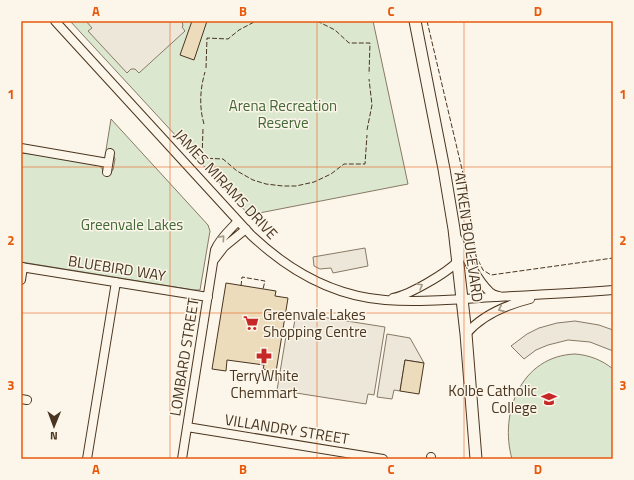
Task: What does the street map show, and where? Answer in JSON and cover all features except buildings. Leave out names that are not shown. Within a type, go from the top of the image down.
[{"type":"main road","name":"AITKEN BOULEVARD","points":[[415,21],[444,169],[454,229],[466,334],[476,459]]},
{"type":"street","name":"JAMES MIRAMS DRIVE","points":[[55,21],[238,221],[274,254],[306,276],[331,288],[350,294],[384,300],[403,301],[462,299],[552,294]]},
{"type":"street","points":[[21,148],[108,163]]},
{"type":"street","points":[[107,172],[110,153]]},
{"type":"street","name":"LOMBARD STREET","points":[[182,459],[215,250],[217,244],[238,221]]},
{"type":"street","points":[[214,260],[224,247],[246,229]]},
{"type":"street","points":[[454,229],[459,244],[472,268],[487,289],[494,295],[504,296]]},
{"type":"street","points":[[384,300],[403,295],[447,270],[458,261]]},
{"type":"street","points":[[21,280],[22,267]]},
{"type":"street","name":"BLUEBIRD WAY","points":[[22,267],[208,297]]},
{"type":"street","points":[[87,459],[116,282]]},
{"type":"street","points":[[466,334],[478,322],[517,302],[552,294],[613,290]]},
{"type":"street","name":"VILLANDRY STREET","points":[[187,427],[384,459]]},
{"type":"green space","name":"Arena Recreation Reserve","points":[[70,21],[373,21],[408,184],[249,215]]},
{"type":"green space","name":"Greenvale Lakes","points":[[111,119],[208,225],[210,231],[200,290],[21,262],[21,153],[97,164],[104,172],[110,173],[113,170],[115,159],[113,154],[107,153],[106,150]]},
{"type":"green space","points":[[575,354],[595,358],[613,369],[613,459],[512,459],[509,441],[509,423],[512,406],[518,390],[528,376],[541,365],[556,357]]},
{"type":"shaded area","points":[[86,21],[182,21],[182,27],[185,31],[139,73],[135,69],[131,69],[127,73],[88,31],[92,28]]},
{"type":"shaded area","points":[[365,248],[368,266],[333,273],[331,268],[320,269],[314,266],[313,257]]},
{"type":"shaded area","points":[[296,313],[385,327],[374,395],[368,394],[366,404],[277,390],[286,336],[292,337]]},
{"type":"shaded area","points":[[575,321],[599,325],[613,330],[613,351],[590,342],[568,340],[536,350],[524,359],[511,346],[527,334],[539,328],[557,323]]},
{"type":"shaded area","points":[[387,334],[410,338],[424,363],[405,360],[400,391],[394,390],[392,399],[377,397]]},
{"type":"fence","points":[[206,68],[207,38],[228,39],[239,30],[256,21]]},
{"type":"fence","points":[[317,21],[335,30],[349,43],[370,43],[369,74]]},
{"type":"fence","points":[[427,21],[465,182],[476,256],[483,270],[491,275],[613,258]]},
{"type":"fence","points":[[204,124],[201,111],[201,98],[205,72]]},
{"type":"fence","points":[[367,130],[372,105],[369,79]]},
{"type":"fence","points":[[203,129],[202,158],[223,159],[237,171],[253,180],[266,184],[283,186],[296,186],[314,182],[331,174],[344,164],[365,164],[367,135]]},
{"type":"fence","points":[[241,286],[242,277],[265,281],[263,289]]},
{"type":"place","name":"Greenvale Lakes Shopping Centre","points":[[251,323]]},
{"type":"place","name":"TerryWhite Chemmart","points":[[264,356]]},
{"type":"place","name":"Kolbe Catholic College","points":[[549,399]]}]
